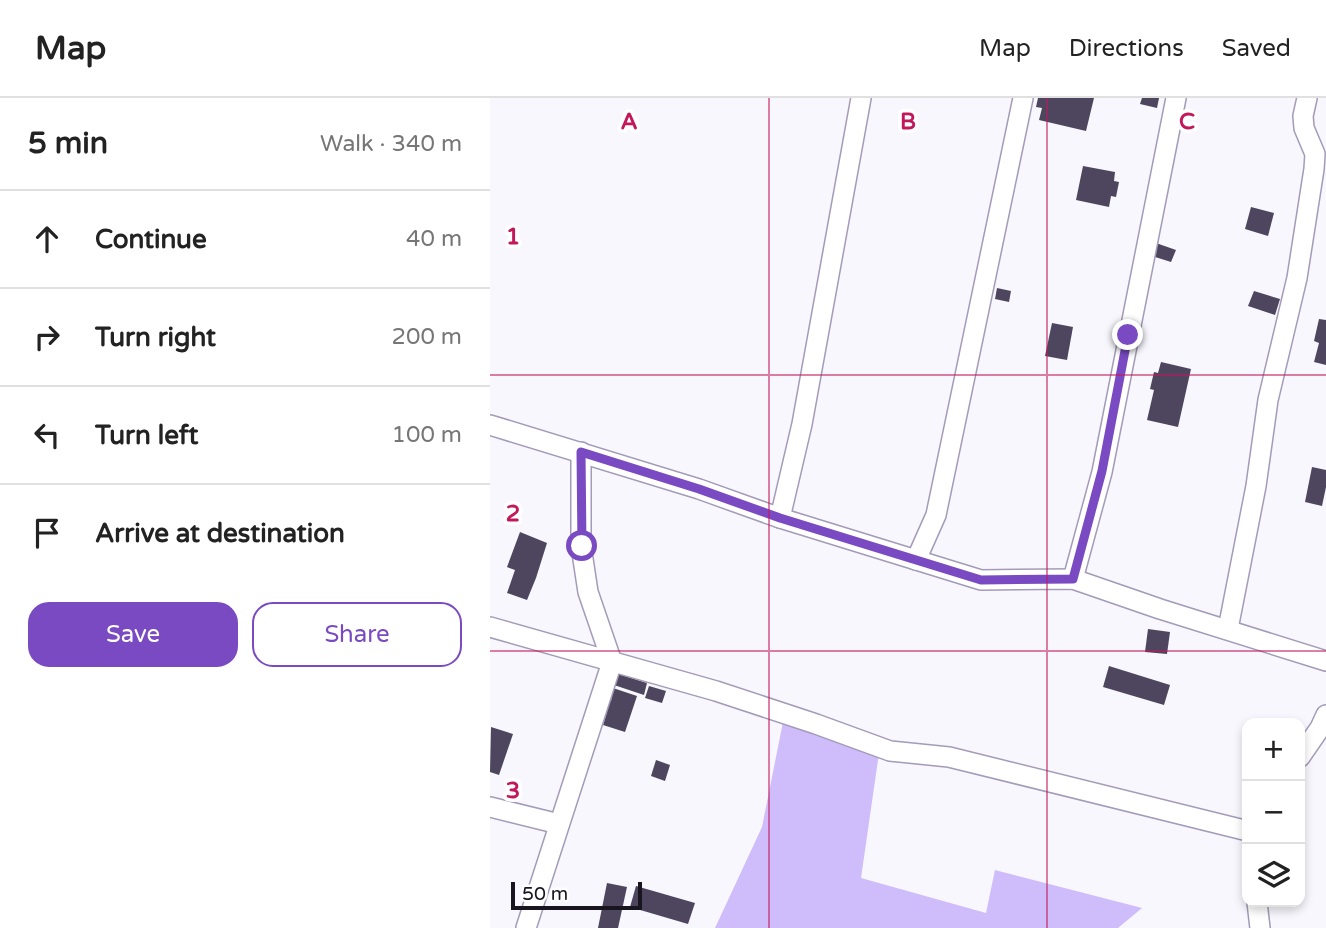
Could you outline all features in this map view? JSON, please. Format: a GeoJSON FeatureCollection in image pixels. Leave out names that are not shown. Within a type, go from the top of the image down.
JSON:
{"type":"FeatureCollection","features":[{"type":"Feature","properties":{"kind":"street"},"geometry":{"type":"LineString","coordinates":[[780,518],[802,424],[861,98]]}},
{"type":"Feature","properties":{"kind":"street"},"geometry":{"type":"LineString","coordinates":[[916,560],[936,515],[1023,98]]}},
{"type":"Feature","properties":{"kind":"street"},"geometry":{"type":"LineString","coordinates":[[1073,579],[1102,471],[1176,98]]}},
{"type":"Feature","properties":{"kind":"street"},"geometry":{"type":"LineString","coordinates":[[1228,629],[1256,486],[1269,400],[1297,278],[1314,169],[1315,153],[1304,128],[1303,116],[1307,98]]}},
{"type":"Feature","properties":{"kind":"street"},"geometry":{"type":"LineString","coordinates":[[490,425],[981,580],[1073,579],[1326,661]]}},
{"type":"Feature","properties":{"kind":"street"},"geometry":{"type":"LineString","coordinates":[[526,928],[612,662],[588,592],[582,546],[581,452]]}},
{"type":"Feature","properties":{"kind":"street"},"geometry":{"type":"LineString","coordinates":[[490,626],[716,691],[890,751],[949,757],[1242,833]]}},
{"type":"Feature","properties":{"kind":"street"},"geometry":{"type":"LineString","coordinates":[[1305,750],[1326,715]]}},
{"type":"Feature","properties":{"kind":"street"},"geometry":{"type":"LineString","coordinates":[[490,807],[559,824]]}},
{"type":"Feature","properties":{"kind":"street"},"geometry":{"type":"LineString","coordinates":[[1258,907],[1260,928]]}},
{"type":"Feature","properties":{"kind":"shaded area"},"geometry":{"type":"Polygon","coordinates":[[[783,722],[879,753],[861,878],[986,913],[995,870],[1142,908],[1118,928],[715,928],[762,827],[783,722]]]}},
{"type":"Feature","properties":{"kind":"building"},"geometry":{"type":"Polygon","coordinates":[[[1038,98],[1094,98],[1086,131],[1039,120],[1042,108],[1036,107],[1038,98]]]}},
{"type":"Feature","properties":{"kind":"building"},"geometry":{"type":"Polygon","coordinates":[[[1142,98],[1159,98],[1157,108],[1140,104],[1142,98]]]}},
{"type":"Feature","properties":{"kind":"building"},"geometry":{"type":"Polygon","coordinates":[[[1083,166],[1115,172],[1114,181],[1119,182],[1116,197],[1111,196],[1109,207],[1076,200],[1083,166]]]}},
{"type":"Feature","properties":{"kind":"building"},"geometry":{"type":"Polygon","coordinates":[[[1251,207],[1274,213],[1268,236],[1245,229],[1251,207]]]}},
{"type":"Feature","properties":{"kind":"building"},"geometry":{"type":"Polygon","coordinates":[[[1156,243],[1176,250],[1171,262],[1152,256],[1156,243]]]}},
{"type":"Feature","properties":{"kind":"building"},"geometry":{"type":"Polygon","coordinates":[[[997,288],[1011,291],[1009,302],[995,299],[997,288]]]}},
{"type":"Feature","properties":{"kind":"building"},"geometry":{"type":"Polygon","coordinates":[[[1254,291],[1280,299],[1275,315],[1248,306],[1254,291]]]}},
{"type":"Feature","properties":{"kind":"building"},"geometry":{"type":"Polygon","coordinates":[[[1319,319],[1326,320],[1326,365],[1314,362],[1319,343],[1314,341],[1319,319]]]}},
{"type":"Feature","properties":{"kind":"building"},"geometry":{"type":"Polygon","coordinates":[[[1052,323],[1073,327],[1067,360],[1045,356],[1052,323]]]}},
{"type":"Feature","properties":{"kind":"building"},"geometry":{"type":"Polygon","coordinates":[[[1161,362],[1191,369],[1178,427],[1147,420],[1154,390],[1150,389],[1154,372],[1158,373],[1161,362]]]}},
{"type":"Feature","properties":{"kind":"building"},"geometry":{"type":"Polygon","coordinates":[[[1312,467],[1326,470],[1322,506],[1305,502],[1312,467]]]}},
{"type":"Feature","properties":{"kind":"building"},"geometry":{"type":"Polygon","coordinates":[[[520,532],[547,543],[527,600],[507,593],[515,570],[507,567],[520,532]]]}},
{"type":"Feature","properties":{"kind":"building"},"geometry":{"type":"Polygon","coordinates":[[[1148,629],[1170,632],[1167,654],[1145,652],[1148,629]]]}},
{"type":"Feature","properties":{"kind":"building"},"geometry":{"type":"Polygon","coordinates":[[[1109,666],[1170,685],[1164,705],[1103,687],[1109,666]]]}},
{"type":"Feature","properties":{"kind":"building"},"geometry":{"type":"Polygon","coordinates":[[[618,674],[647,683],[644,695],[614,685],[618,674]]]}},
{"type":"Feature","properties":{"kind":"building"},"geometry":{"type":"Polygon","coordinates":[[[649,686],[666,691],[662,703],[645,698],[649,686]]]}},
{"type":"Feature","properties":{"kind":"building"},"geometry":{"type":"Polygon","coordinates":[[[613,688],[637,696],[625,732],[603,725],[613,688]]]}},
{"type":"Feature","properties":{"kind":"building"},"geometry":{"type":"Polygon","coordinates":[[[491,727],[513,734],[499,775],[490,772],[491,727]]]}},
{"type":"Feature","properties":{"kind":"building"},"geometry":{"type":"Polygon","coordinates":[[[656,760],[670,765],[665,781],[651,776],[656,760]]]}},
{"type":"Feature","properties":{"kind":"building"},"geometry":{"type":"Polygon","coordinates":[[[607,883],[627,887],[618,928],[598,928],[607,883]]]}},
{"type":"Feature","properties":{"kind":"building"},"geometry":{"type":"Polygon","coordinates":[[[636,886],[695,903],[688,924],[630,907],[636,886]]]}},
{"type":"Feature","properties":{"kind":"route"},"geometry":{"type":"LineString","coordinates":[[582,546],[581,452],[780,518],[981,580],[1073,579],[1102,471],[1128,335]]}}]}
